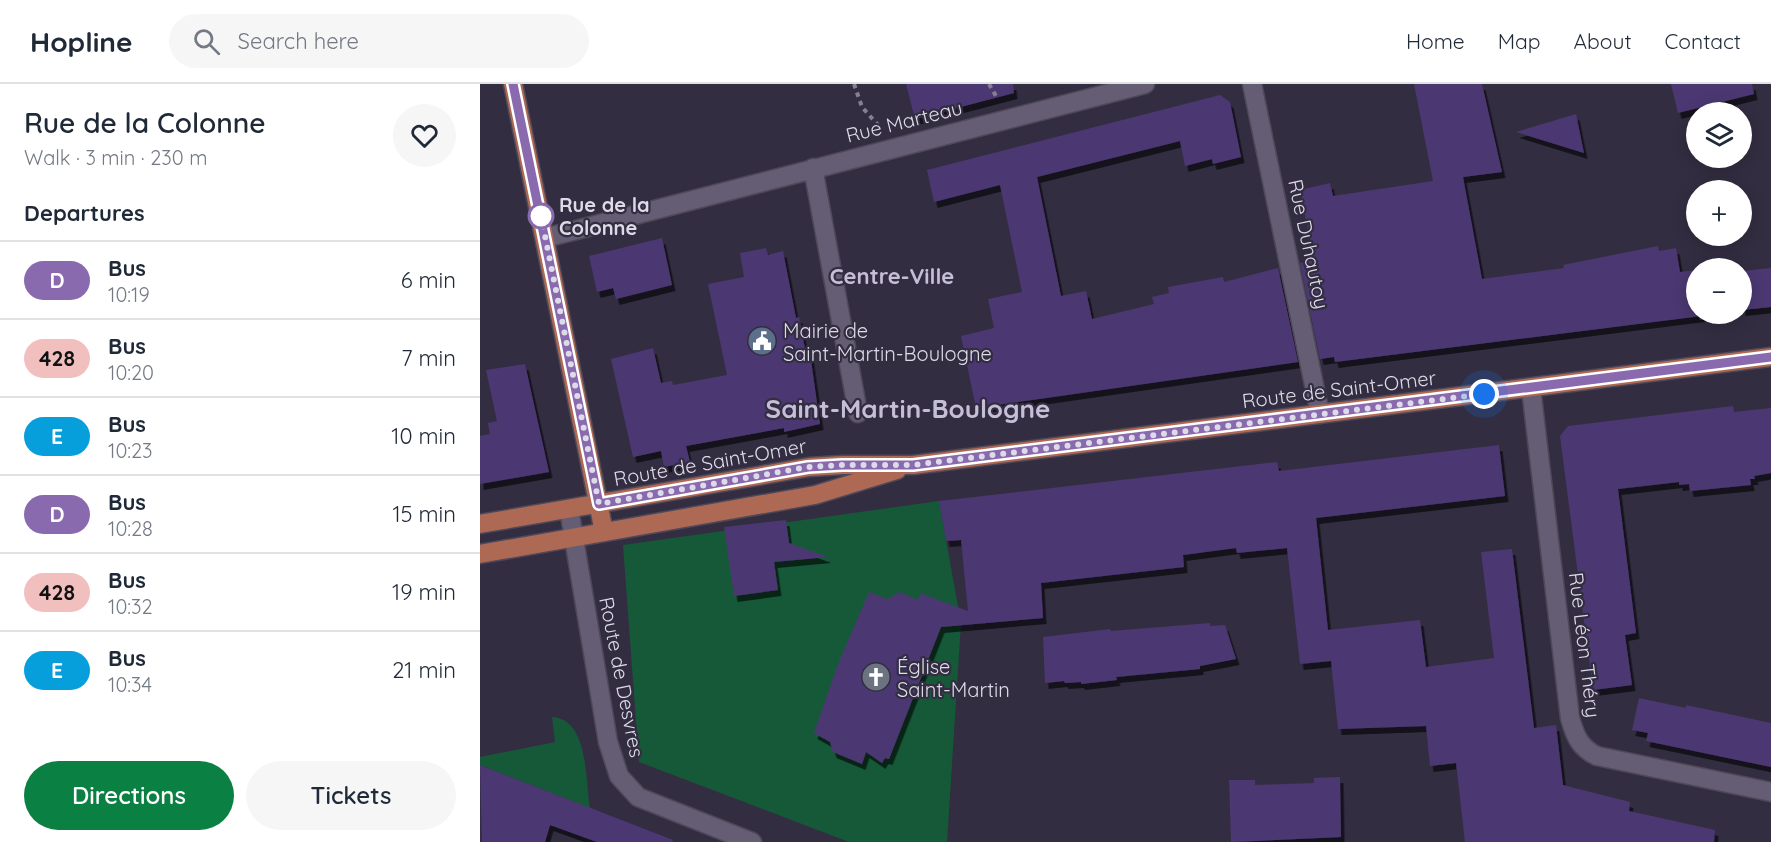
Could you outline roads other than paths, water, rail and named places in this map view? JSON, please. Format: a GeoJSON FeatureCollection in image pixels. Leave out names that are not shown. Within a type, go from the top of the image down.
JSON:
{"type":"FeatureCollection","features":[{"type":"Feature","properties":{"kind":"main road"},"geometry":{"type":"LineString","coordinates":[[513,84],[604,532]]}},
{"type":"Feature","properties":{"kind":"main road","name":"Route de Saint-Omer"},"geometry":{"type":"LineString","coordinates":[[480,524],[808,467],[913,465],[1771,357]]}},
{"type":"Feature","properties":{"kind":"main road","name":"Route de Saint-Omer"},"geometry":{"type":"LineString","coordinates":[[480,554],[815,495],[913,465]]}},
{"type":"Feature","properties":{"kind":"street","name":"Rue Marteau"},"geometry":{"type":"LineString","coordinates":[[545,238],[896,146],[1145,84]]}},
{"type":"Feature","properties":{"kind":"street","name":"Rue Duhautoy"},"geometry":{"type":"LineString","coordinates":[[1252,84],[1320,414]]}},
{"type":"Feature","properties":{"kind":"street"},"geometry":{"type":"LineString","coordinates":[[813,168],[858,412]]}},
{"type":"Feature","properties":{"kind":"street","name":"Rue Léon Théry"},"geometry":{"type":"LineString","coordinates":[[1531,388],[1570,718],[1579,742],[1586,751],[1597,756],[1771,792]]}},
{"type":"Feature","properties":{"kind":"street","name":"Route de Desvres"},"geometry":{"type":"LineString","coordinates":[[569,509],[608,742],[619,776],[638,797],[752,842]]}},
{"type":"Feature","properties":{"kind":"place","name":"Rue de la Colonne"},"geometry":{"type":"Point","coordinates":[541,216]}},
{"type":"Feature","properties":{"kind":"place","name":"Mairie de Saint-Martin-Boulogne"},"geometry":{"type":"Point","coordinates":[762,341]}},
{"type":"Feature","properties":{"kind":"place","name":"Église Saint-Martin"},"geometry":{"type":"Point","coordinates":[876,677]}},
{"type":"Feature","properties":{"kind":"district","name":"Centre-Ville"},"geometry":{"type":"Point","coordinates":[892,276]}},
{"type":"Feature","properties":{"kind":"district","name":"Saint-Martin-Boulogne"},"geometry":{"type":"Point","coordinates":[908,408]}}]}
